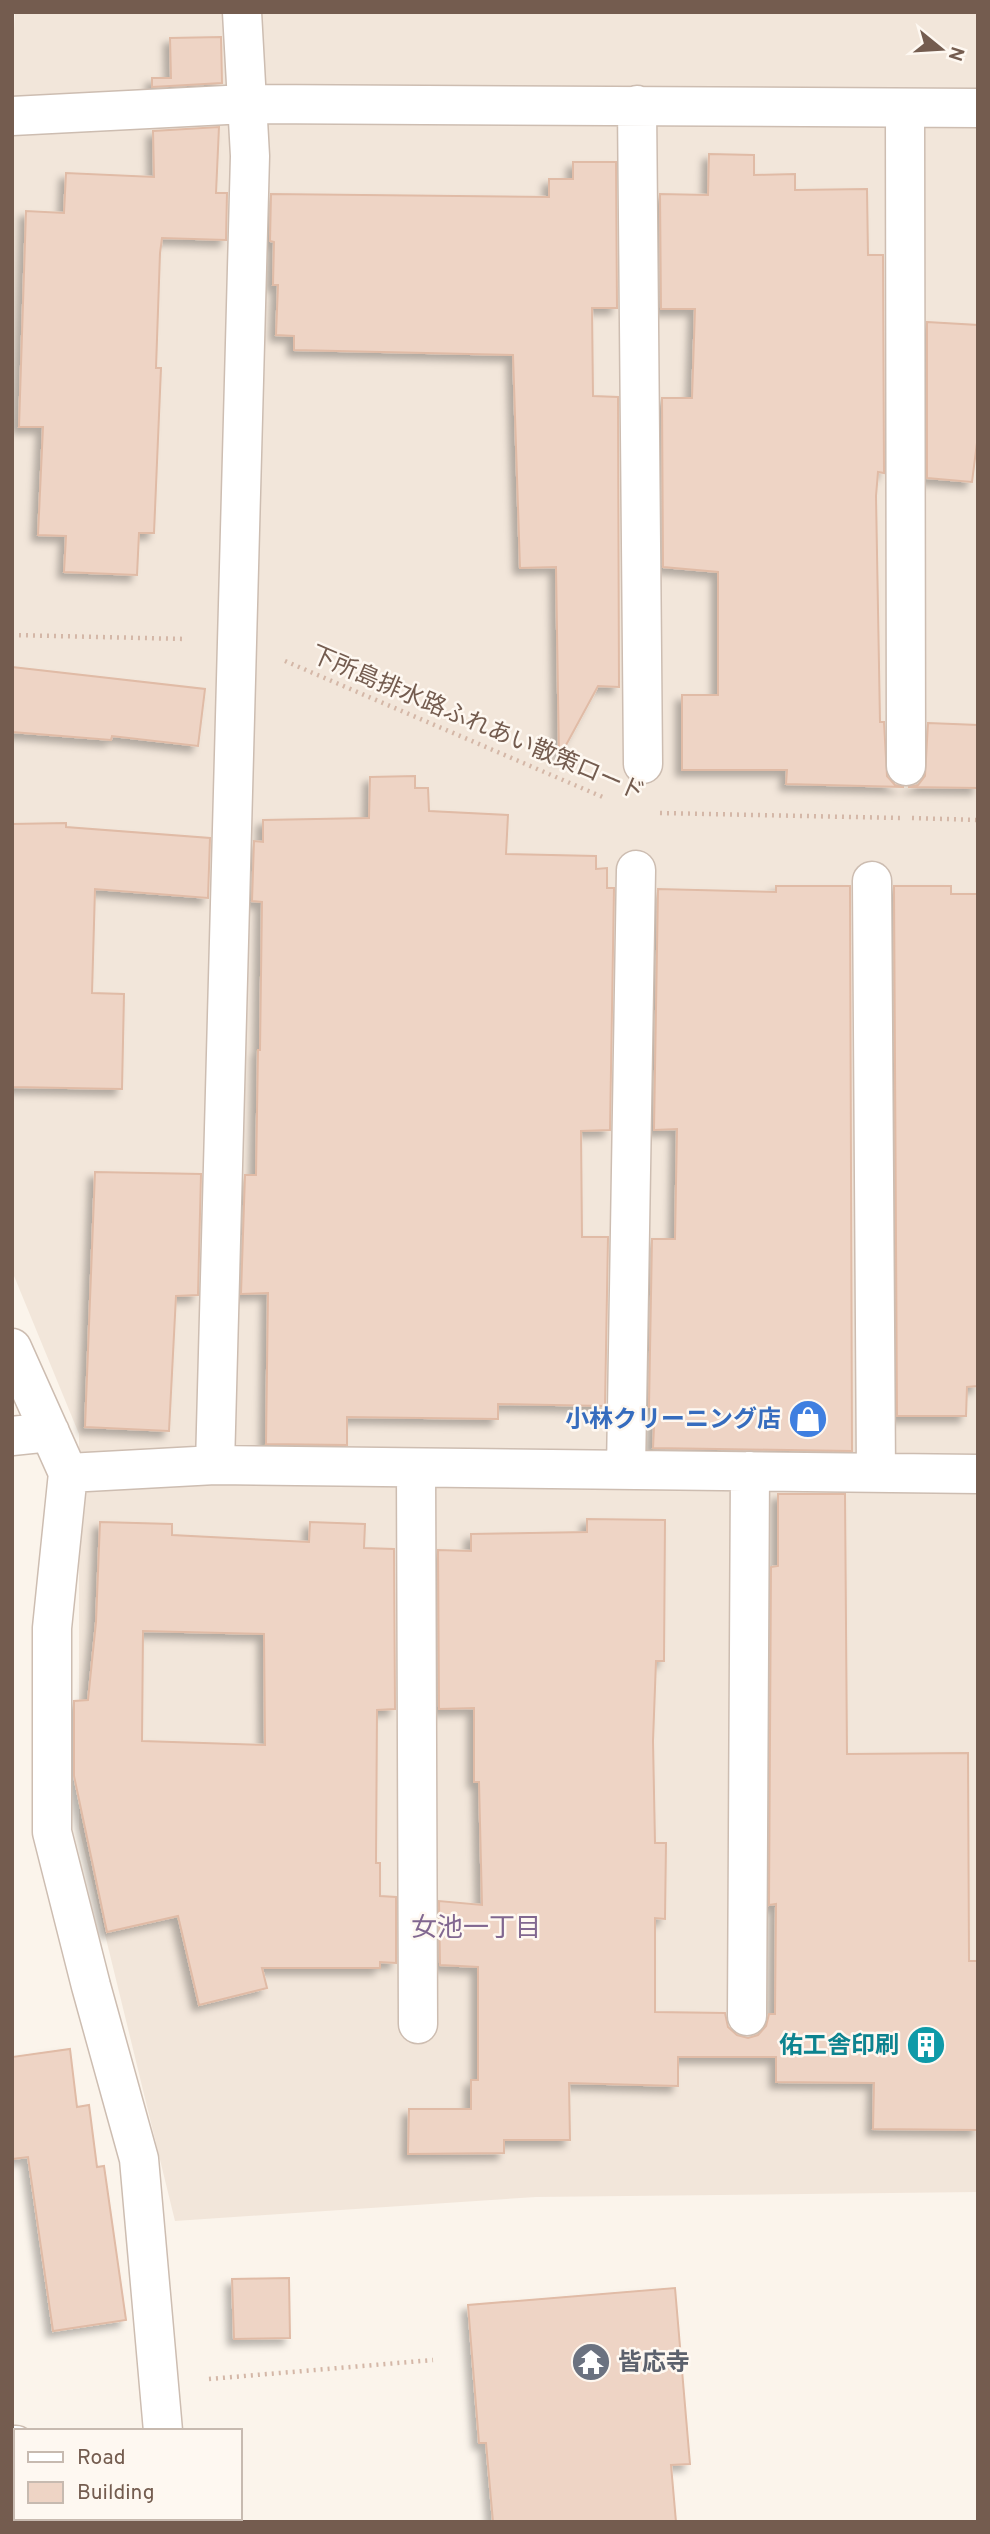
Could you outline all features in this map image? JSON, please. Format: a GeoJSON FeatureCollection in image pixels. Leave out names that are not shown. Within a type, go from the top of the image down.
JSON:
{"type":"FeatureCollection","features":[{"type":"Feature","properties":{"kind":"street"},"geometry":{"type":"LineString","coordinates":[[215,1465],[250,156],[242,12]]}},
{"type":"Feature","properties":{"kind":"street"},"geometry":{"type":"LineString","coordinates":[[12,116],[246,104],[978,108]]}},
{"type":"Feature","properties":{"kind":"street"},"geometry":{"type":"LineString","coordinates":[[637,105],[643,764]]}},
{"type":"Feature","properties":{"kind":"street"},"geometry":{"type":"LineString","coordinates":[[905,108],[906,766]]}},
{"type":"Feature","properties":{"kind":"street"},"geometry":{"type":"LineString","coordinates":[[626,1470],[636,870]]}},
{"type":"Feature","properties":{"kind":"street"},"geometry":{"type":"LineString","coordinates":[[872,881],[876,1473]]}},
{"type":"Feature","properties":{"kind":"street"},"geometry":{"type":"LineString","coordinates":[[12,1348],[68,1473],[52,1629],[52,1832],[139,2159],[163,2429]]}},
{"type":"Feature","properties":{"kind":"street"},"geometry":{"type":"LineString","coordinates":[[12,1436],[50,1432]]}},
{"type":"Feature","properties":{"kind":"street"},"geometry":{"type":"LineString","coordinates":[[68,1473],[215,1465],[978,1474]]}},
{"type":"Feature","properties":{"kind":"street"},"geometry":{"type":"LineString","coordinates":[[416,1468],[418,2024]]}},
{"type":"Feature","properties":{"kind":"street"},"geometry":{"type":"LineString","coordinates":[[747,2016],[750,1471]]}},
{"type":"Feature","properties":{"kind":"path","name":"下所島排水路ふれあい散策ロード"},"geometry":{"type":"LineString","coordinates":[[12,635],[237,640],[613,802]]}},
{"type":"Feature","properties":{"kind":"path","name":"下所島排水路ふれあい散策ロード"},"geometry":{"type":"LineString","coordinates":[[652,813],[978,820]]}},
{"type":"Feature","properties":{"kind":"path"},"geometry":{"type":"LineString","coordinates":[[159,2383],[433,2360]]}},
{"type":"Feature","properties":{"kind":"shaded area"},"geometry":{"type":"Polygon","coordinates":[[[15,12],[978,12],[978,2192],[536,2197],[175,2221],[79,1828],[79,1434],[12,1271],[12,64],[15,12]]]}},
{"type":"Feature","properties":{"kind":"building"},"geometry":{"type":"Polygon","coordinates":[[[221,37],[222,83],[152,87],[152,78],[171,78],[170,38],[221,37]]]}},
{"type":"Feature","properties":{"kind":"building"},"geometry":{"type":"Polygon","coordinates":[[[219,127],[216,193],[227,193],[226,240],[162,238],[156,368],[161,368],[154,533],[139,533],[137,575],[64,572],[66,536],[38,535],[43,427],[19,427],[26,211],[64,213],[66,173],[154,177],[153,131],[219,127]]]}},
{"type":"Feature","properties":{"kind":"building"},"geometry":{"type":"Polygon","coordinates":[[[709,154],[754,155],[754,175],[795,174],[795,190],[867,189],[868,255],[883,255],[884,473],[878,472],[876,496],[880,722],[884,722],[887,776],[895,785],[904,787],[786,784],[787,770],[682,770],[682,695],[718,695],[718,572],[663,567],[662,398],[692,398],[695,309],[661,309],[660,194],[708,195],[709,154]]]}},
{"type":"Feature","properties":{"kind":"building"},"geometry":{"type":"Polygon","coordinates":[[[573,162],[616,162],[617,308],[592,308],[593,396],[618,397],[619,687],[598,686],[559,758],[556,567],[520,568],[513,355],[294,350],[294,336],[276,335],[278,285],[273,285],[271,194],[549,197],[549,179],[573,179],[573,162]]]}},
{"type":"Feature","properties":{"kind":"building"},"geometry":{"type":"Polygon","coordinates":[[[927,322],[978,325],[978,435],[972,482],[927,478],[927,322]]]}},
{"type":"Feature","properties":{"kind":"building"},"geometry":{"type":"Polygon","coordinates":[[[12,667],[205,689],[198,746],[112,736],[111,740],[12,732],[12,667]]]}},
{"type":"Feature","properties":{"kind":"building"},"geometry":{"type":"Polygon","coordinates":[[[928,723],[978,725],[978,788],[908,787],[918,785],[925,776],[928,723]]]}},
{"type":"Feature","properties":{"kind":"building"},"geometry":{"type":"Polygon","coordinates":[[[415,776],[415,788],[428,788],[429,811],[508,815],[506,854],[596,856],[596,869],[607,868],[607,888],[614,888],[610,1130],[581,1131],[582,1237],[608,1237],[605,1406],[498,1404],[498,1419],[347,1417],[347,1445],[266,1444],[268,1293],[241,1294],[245,1175],[256,1175],[260,1050],[262,902],[252,901],[254,841],[263,842],[263,820],[369,818],[370,777],[415,776]]]}},
{"type":"Feature","properties":{"kind":"building"},"geometry":{"type":"Polygon","coordinates":[[[66,823],[66,827],[210,838],[208,898],[95,889],[92,993],[124,994],[122,1089],[12,1087],[12,824],[66,823]]]}},
{"type":"Feature","properties":{"kind":"building"},"geometry":{"type":"Polygon","coordinates":[[[776,886],[850,886],[852,1451],[653,1448],[655,1407],[649,1407],[652,1239],[675,1239],[677,1129],[654,1130],[658,889],[776,892],[776,886]]]}},
{"type":"Feature","properties":{"kind":"building"},"geometry":{"type":"Polygon","coordinates":[[[894,886],[951,886],[951,894],[978,894],[978,1386],[967,1387],[966,1416],[897,1416],[894,886]]]}},
{"type":"Feature","properties":{"kind":"building"},"geometry":{"type":"Polygon","coordinates":[[[95,1172],[201,1174],[198,1295],[176,1296],[169,1431],[85,1427],[95,1172]]]}},
{"type":"Feature","properties":{"kind":"building"},"geometry":{"type":"Polygon","coordinates":[[[778,1494],[845,1494],[847,1754],[968,1753],[969,1961],[978,1961],[978,2130],[873,2129],[874,2083],[776,2082],[776,2057],[678,2057],[678,2086],[569,2083],[570,2140],[504,2140],[504,2153],[408,2154],[409,2109],[471,2109],[471,2080],[478,2080],[478,1967],[440,1965],[439,1901],[482,1905],[479,1782],[474,1782],[474,1708],[439,1709],[438,1550],[471,1551],[471,1534],[587,1532],[587,1519],[665,1520],[664,1661],[656,1661],[653,1741],[655,1843],[666,1843],[665,1919],[655,1918],[655,2012],[725,2013],[728,2027],[737,2035],[748,2038],[758,2035],[766,2026],[769,2014],[775,2014],[776,1904],[769,1905],[771,1567],[778,1566],[778,1494]]]}},
{"type":"Feature","properties":{"kind":"building"},"geometry":{"type":"Polygon","coordinates":[[[100,1522],[172,1524],[172,1535],[309,1542],[310,1522],[365,1524],[364,1548],[394,1549],[395,1709],[377,1710],[376,1863],[380,1863],[380,1896],[396,1897],[396,1963],[380,1962],[380,1968],[262,1968],[267,1988],[199,2005],[178,1916],[107,1932],[74,1776],[74,1701],[88,1700],[96,1622],[100,1522]],[[143,1631],[142,1741],[265,1745],[264,1634],[143,1631]]]}},
{"type":"Feature","properties":{"kind":"building"},"geometry":{"type":"Polygon","coordinates":[[[70,2049],[77,2107],[89,2105],[97,2167],[104,2166],[126,2320],[53,2331],[28,2157],[12,2159],[12,2057],[70,2049]]]}},
{"type":"Feature","properties":{"kind":"building"},"geometry":{"type":"Polygon","coordinates":[[[289,2278],[290,2338],[234,2339],[232,2279],[289,2278]]]}},
{"type":"Feature","properties":{"kind":"building"},"geometry":{"type":"Polygon","coordinates":[[[675,2288],[690,2464],[671,2465],[676,2522],[493,2522],[486,2443],[479,2443],[468,2305],[675,2288]]]}},
{"type":"Feature","properties":{"kind":"place","name":"小林クリーニング店"},"geometry":{"type":"Point","coordinates":[808,1419]}},
{"type":"Feature","properties":{"kind":"place","name":"佑工舎印刷"},"geometry":{"type":"Point","coordinates":[926,2045]}},
{"type":"Feature","properties":{"kind":"place","name":"皆応寺"},"geometry":{"type":"Point","coordinates":[591,2362]}},
{"type":"Feature","properties":{"kind":"district","name":"女池一丁目"},"geometry":{"type":"Point","coordinates":[476,1927]}}]}
